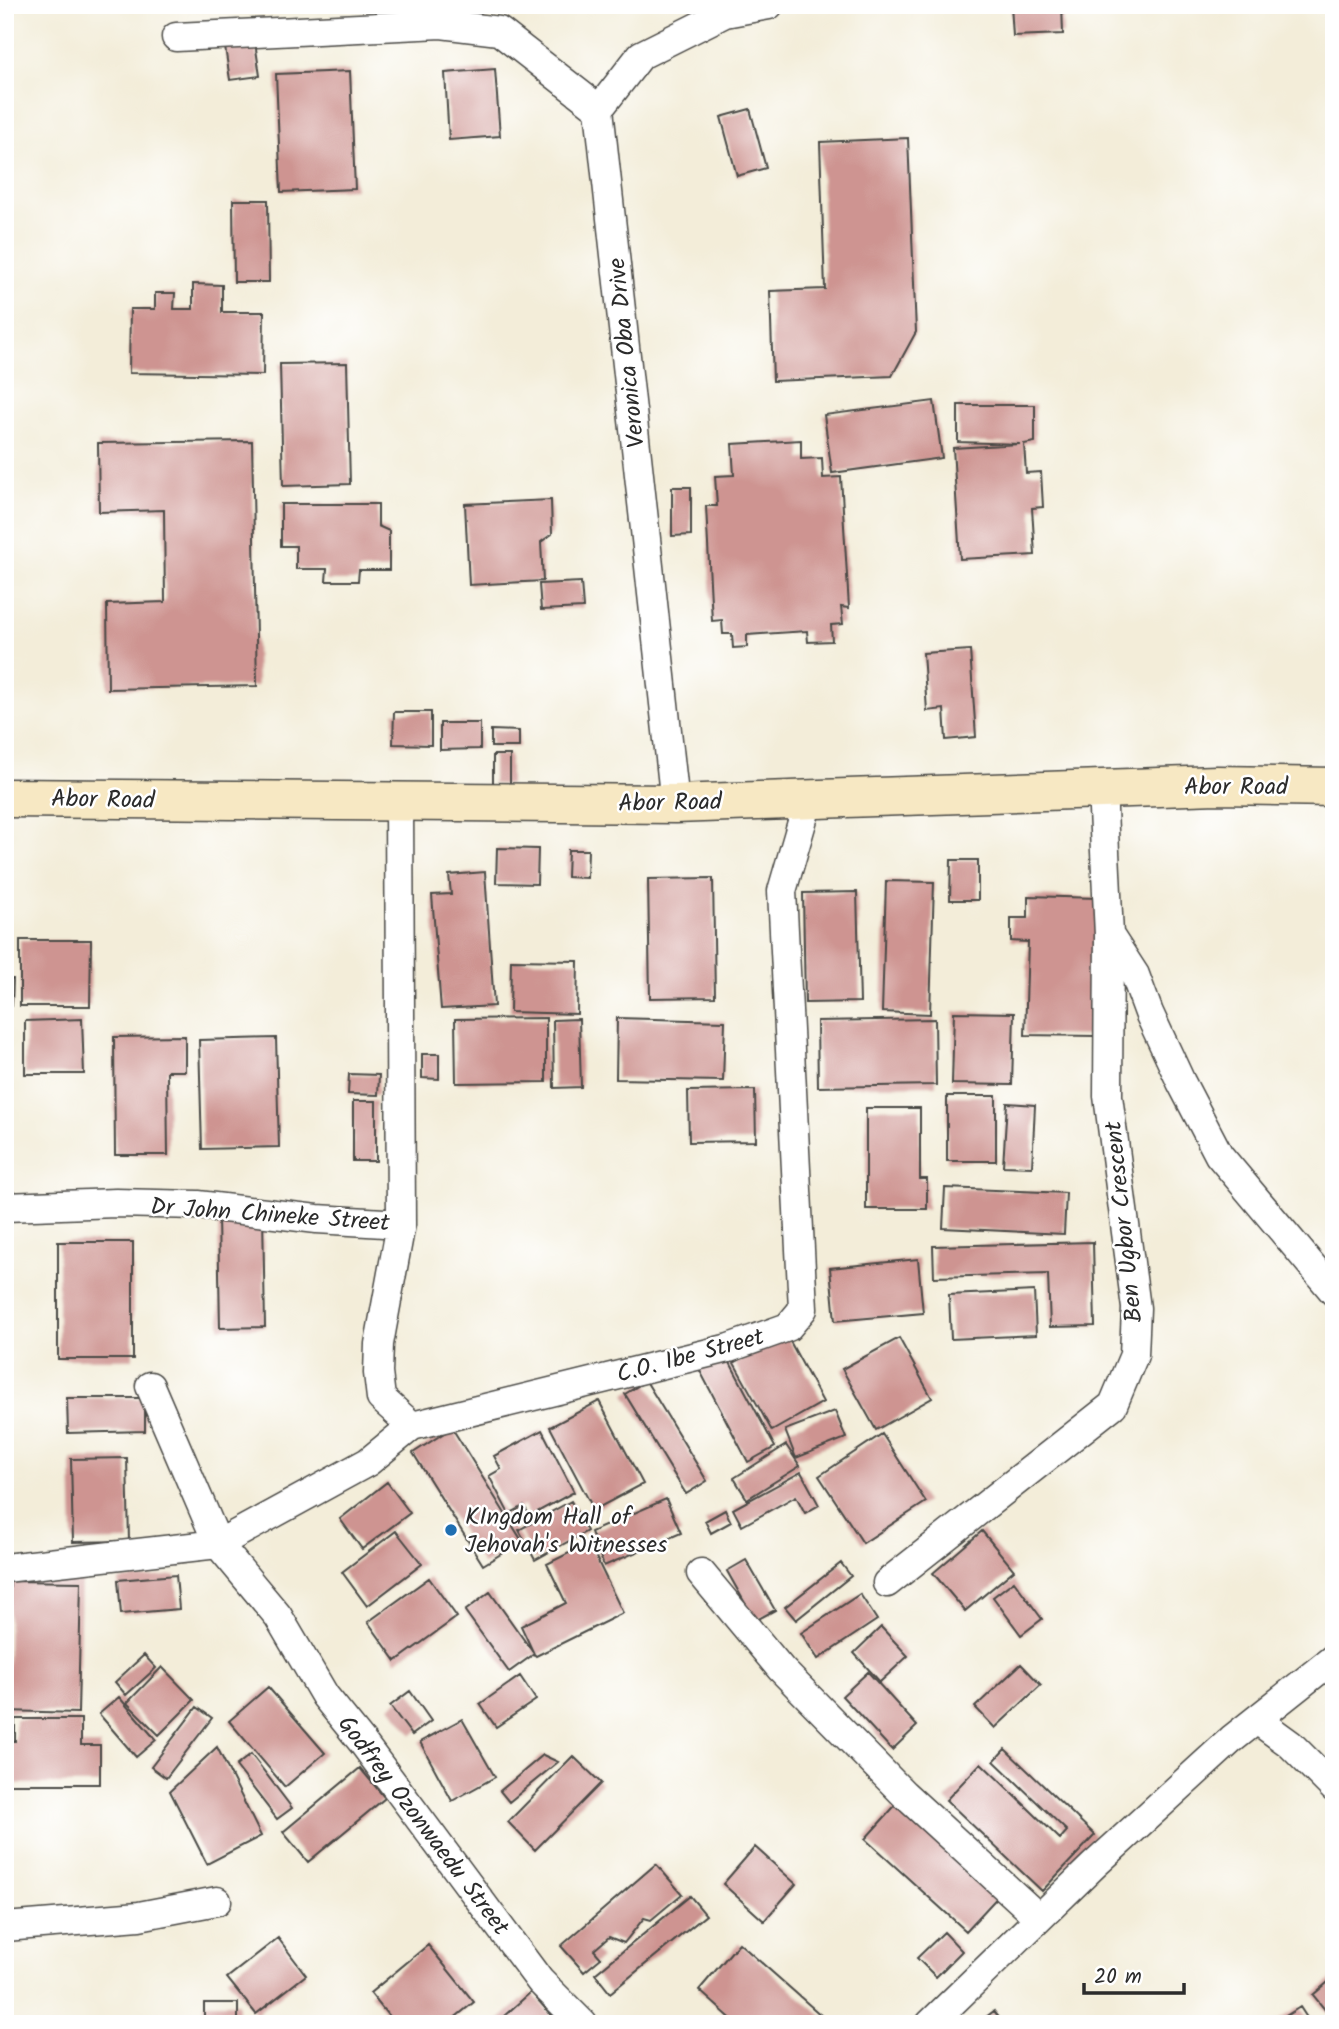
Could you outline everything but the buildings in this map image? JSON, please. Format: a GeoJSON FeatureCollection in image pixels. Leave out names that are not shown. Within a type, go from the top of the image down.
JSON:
{"type":"FeatureCollection","features":[{"type":"Feature","properties":{"kind":"street"},"geometry":{"type":"LineString","coordinates":[[176,37],[441,24],[499,31],[599,109],[641,55],[725,13],[769,5]]}},
{"type":"Feature","properties":{"kind":"street","name":"Veronica Oba Drive"},"geometry":{"type":"LineString","coordinates":[[599,109],[675,804]]}},
{"type":"Feature","properties":{"kind":"street","name":"Abor Road"},"geometry":{"type":"LineString","coordinates":[[5,798],[675,804],[1217,785],[1334,787]]}},
{"type":"Feature","properties":{"kind":"street","name":"Ben Ugbor Crescent"},"geometry":{"type":"LineString","coordinates":[[887,1583],[1113,1405],[1134,1355],[1136,1308],[1108,1096],[1109,935],[1102,789]]}},
{"type":"Feature","properties":{"kind":"street","name":"C.O. Ibe Street"},"geometry":{"type":"LineString","coordinates":[[219,1544],[368,1462],[412,1426],[729,1348],[788,1326],[803,1309],[782,891],[809,798]]}},
{"type":"Feature","properties":{"kind":"street"},"geometry":{"type":"LineString","coordinates":[[399,802],[401,1224]]}},
{"type":"Feature","properties":{"kind":"street"},"geometry":{"type":"LineString","coordinates":[[1109,935],[1135,975],[1149,1013],[1181,1082],[1219,1155],[1334,1292]]}},
{"type":"Feature","properties":{"kind":"street","name":"Dr John Chineke Street"},"geometry":{"type":"LineString","coordinates":[[5,1207],[116,1203],[198,1205],[317,1219],[401,1224],[379,1344],[378,1373],[381,1398],[412,1426]]}},
{"type":"Feature","properties":{"kind":"street","name":"Godfrey Ozonwaedu Street"},"geometry":{"type":"LineString","coordinates":[[150,1386],[219,1544],[278,1616],[325,1696],[363,1742],[540,1981],[583,2024]]}},
{"type":"Feature","properties":{"kind":"street"},"geometry":{"type":"LineString","coordinates":[[5,1568],[219,1544]]}},
{"type":"Feature","properties":{"kind":"street"},"geometry":{"type":"LineString","coordinates":[[701,1573],[781,1669],[904,1794],[1039,1918]]}},
{"type":"Feature","properties":{"kind":"street"},"geometry":{"type":"LineString","coordinates":[[930,2024],[1093,1866],[1232,1740],[1334,1658]]}},
{"type":"Feature","properties":{"kind":"street"},"geometry":{"type":"LineString","coordinates":[[1257,1720],[1290,1744],[1334,1788]]}},
{"type":"Feature","properties":{"kind":"street"},"geometry":{"type":"LineString","coordinates":[[5,1927],[139,1916],[217,1901]]}},
{"type":"Feature","properties":{"kind":"place","name":"KIngdom Hall of Jehovah's Witnesses"},"geometry":{"type":"Point","coordinates":[451,1530]}}]}
